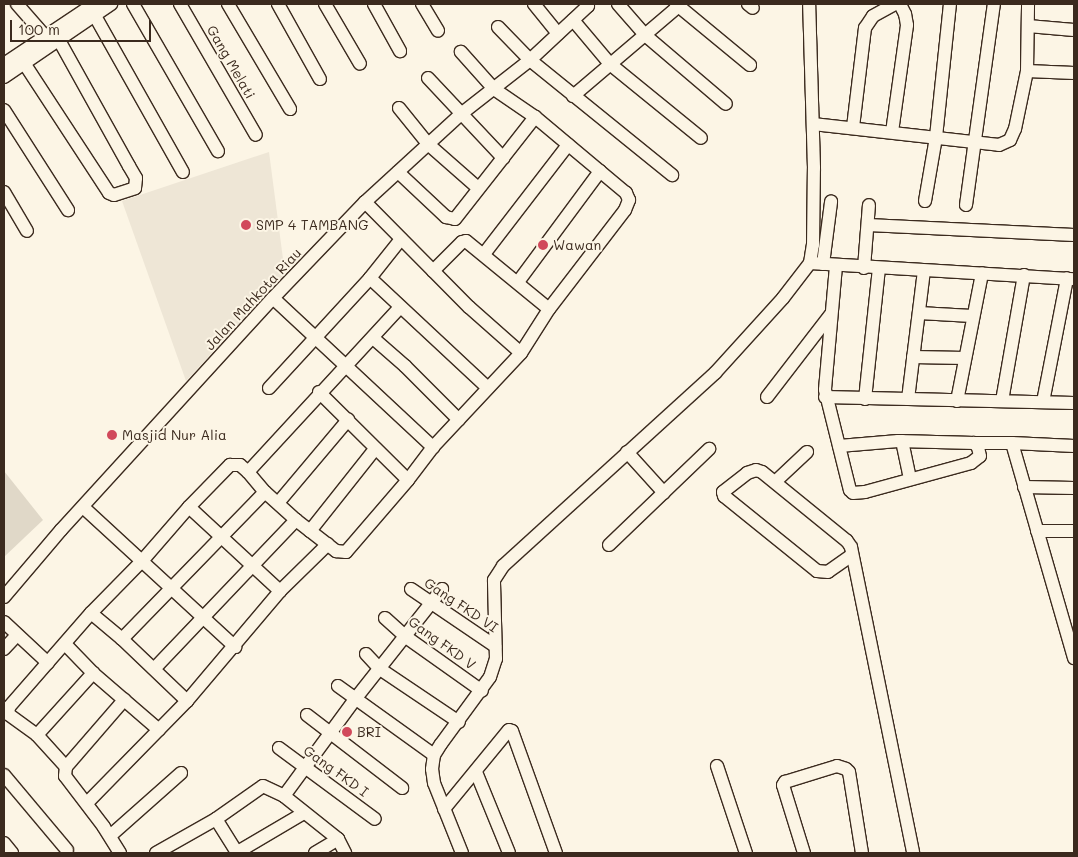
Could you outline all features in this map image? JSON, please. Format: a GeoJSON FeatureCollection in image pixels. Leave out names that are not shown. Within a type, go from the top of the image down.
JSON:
{"type":"FeatureCollection","features":[{"type":"Feature","properties":{"kind":"street"},"geometry":{"type":"LineString","coordinates":[[17,4],[45,36]]}},
{"type":"Feature","properties":{"kind":"street"},"geometry":{"type":"LineString","coordinates":[[12,61],[59,40],[94,10],[111,4]]}},
{"type":"Feature","properties":{"kind":"street"},"geometry":{"type":"LineString","coordinates":[[133,4],[218,151]]}},
{"type":"Feature","properties":{"kind":"street","name":"Gang Melati"},"geometry":{"type":"LineString","coordinates":[[180,4],[256,135]]}},
{"type":"Feature","properties":{"kind":"street"},"geometry":{"type":"LineString","coordinates":[[228,4],[290,109]]}},
{"type":"Feature","properties":{"kind":"street"},"geometry":{"type":"LineString","coordinates":[[278,4],[320,79]]}},
{"type":"Feature","properties":{"kind":"street"},"geometry":{"type":"LineString","coordinates":[[325,4],[360,64]]}},
{"type":"Feature","properties":{"kind":"street"},"geometry":{"type":"LineString","coordinates":[[374,4],[400,51]]}},
{"type":"Feature","properties":{"kind":"street"},"geometry":{"type":"LineString","coordinates":[[422,4],[438,31]]}},
{"type":"Feature","properties":{"kind":"street"},"geometry":{"type":"LineString","coordinates":[[534,4],[558,34]]}},
{"type":"Feature","properties":{"kind":"street","name":"Jalan Mahkota Riau"},"geometry":{"type":"LineString","coordinates":[[4,597],[60,530],[273,298],[365,202],[461,114],[530,60],[588,4]]}},
{"type":"Feature","properties":{"kind":"street"},"geometry":{"type":"LineString","coordinates":[[618,4],[645,35],[726,104]]}},
{"type":"Feature","properties":{"kind":"street"},"geometry":{"type":"LineString","coordinates":[[809,4],[813,124],[813,245],[816,264]]}},
{"type":"Feature","properties":{"kind":"street"},"geometry":{"type":"LineString","coordinates":[[853,127],[865,28],[873,16],[895,4]]}},
{"type":"Feature","properties":{"kind":"street"},"geometry":{"type":"LineString","coordinates":[[892,132],[907,25],[905,14],[900,4]]}},
{"type":"Feature","properties":{"kind":"street"},"geometry":{"type":"LineString","coordinates":[[925,201],[936,137],[950,4]]}},
{"type":"Feature","properties":{"kind":"street"},"geometry":{"type":"LineString","coordinates":[[966,205],[973,143],[994,4]]}},
{"type":"Feature","properties":{"kind":"street"},"geometry":{"type":"LineString","coordinates":[[813,124],[853,127],[973,143],[999,145],[1010,140],[1015,129],[1028,71],[1028,4]]}},
{"type":"Feature","properties":{"kind":"street"},"geometry":{"type":"LineString","coordinates":[[573,96],[678,5],[750,65]]}},
{"type":"Feature","properties":{"kind":"street"},"geometry":{"type":"LineString","coordinates":[[4,77],[12,61],[78,8],[94,10]]}},
{"type":"Feature","properties":{"kind":"street"},"geometry":{"type":"LineString","coordinates":[[94,10],[183,172]]}},
{"type":"Feature","properties":{"kind":"street"},"geometry":{"type":"LineString","coordinates":[[572,20],[610,64],[701,138]]}},
{"type":"Feature","properties":{"kind":"street"},"geometry":{"type":"LineString","coordinates":[[1028,26],[1074,30]]}},
{"type":"Feature","properties":{"kind":"street"},"geometry":{"type":"LineString","coordinates":[[498,27],[530,60],[672,175]]}},
{"type":"Feature","properties":{"kind":"street"},"geometry":{"type":"LineString","coordinates":[[12,61],[108,193],[114,195],[135,188],[136,178],[59,40]]}},
{"type":"Feature","properties":{"kind":"street"},"geometry":{"type":"LineString","coordinates":[[66,767],[37,735],[8,714],[8,710],[91,614],[142,562],[189,507],[230,465],[240,464],[265,492],[296,520],[336,551],[346,552],[433,448],[520,353],[549,309],[625,210],[630,200],[626,193],[535,117],[494,89],[462,52]]}},
{"type":"Feature","properties":{"kind":"street"},"geometry":{"type":"LineString","coordinates":[[1028,71],[1074,73]]}},
{"type":"Feature","properties":{"kind":"street"},"geometry":{"type":"LineString","coordinates":[[428,78],[503,158]]}},
{"type":"Feature","properties":{"kind":"street"},"geometry":{"type":"LineString","coordinates":[[399,108],[428,144],[478,188]]}},
{"type":"Feature","properties":{"kind":"street"},"geometry":{"type":"LineString","coordinates":[[4,110],[68,210]]}},
{"type":"Feature","properties":{"kind":"street"},"geometry":{"type":"LineString","coordinates":[[398,172],[450,219],[455,219],[535,117]]}},
{"type":"Feature","properties":{"kind":"street"},"geometry":{"type":"LineString","coordinates":[[484,254],[568,145]]}},
{"type":"Feature","properties":{"kind":"street"},"geometry":{"type":"LineString","coordinates":[[518,282],[600,171]]}},
{"type":"Feature","properties":{"kind":"street"},"geometry":{"type":"LineString","coordinates":[[4,192],[27,231]]}},
{"type":"Feature","properties":{"kind":"street"},"geometry":{"type":"LineString","coordinates":[[365,202],[433,271],[520,353]]}},
{"type":"Feature","properties":{"kind":"street"},"geometry":{"type":"LineString","coordinates":[[462,853],[434,783],[432,769],[434,756],[482,691],[493,668],[495,646],[494,580],[503,566],[715,372],[816,264],[831,202]]}},
{"type":"Feature","properties":{"kind":"street"},"geometry":{"type":"LineString","coordinates":[[864,268],[869,206]]}},
{"type":"Feature","properties":{"kind":"street"},"geometry":{"type":"LineString","coordinates":[[868,224],[1074,235]]}},
{"type":"Feature","properties":{"kind":"street"},"geometry":{"type":"LineString","coordinates":[[269,388],[370,278],[401,239]]}},
{"type":"Feature","properties":{"kind":"street"},"geometry":{"type":"LineString","coordinates":[[433,271],[462,242],[466,241],[549,309]]}},
{"type":"Feature","properties":{"kind":"street"},"geometry":{"type":"LineString","coordinates":[[816,264],[879,269],[1070,278],[1043,402]]}},
{"type":"Feature","properties":{"kind":"street"},"geometry":{"type":"LineString","coordinates":[[836,266],[824,382],[825,397],[839,446],[847,486],[853,493],[976,461],[980,456],[978,447],[974,443]]}},
{"type":"Feature","properties":{"kind":"street"},"geometry":{"type":"LineString","coordinates":[[865,399],[879,269]]}},
{"type":"Feature","properties":{"kind":"street"},"geometry":{"type":"LineString","coordinates":[[908,399],[924,271]]}},
{"type":"Feature","properties":{"kind":"street"},"geometry":{"type":"LineString","coordinates":[[957,401],[972,316],[982,273]]}},
{"type":"Feature","properties":{"kind":"street"},"geometry":{"type":"LineString","coordinates":[[1002,401],[1024,275]]}},
{"type":"Feature","properties":{"kind":"street"},"geometry":{"type":"LineString","coordinates":[[370,278],[488,388]]}},
{"type":"Feature","properties":{"kind":"street"},"geometry":{"type":"LineString","coordinates":[[273,298],[433,448]]}},
{"type":"Feature","properties":{"kind":"street"},"geometry":{"type":"LineString","coordinates":[[248,472],[320,392],[346,368],[400,307]]}},
{"type":"Feature","properties":{"kind":"street"},"geometry":{"type":"LineString","coordinates":[[919,313],[972,316]]}},
{"type":"Feature","properties":{"kind":"street"},"geometry":{"type":"LineString","coordinates":[[767,397],[831,314]]}},
{"type":"Feature","properties":{"kind":"street"},"geometry":{"type":"LineString","coordinates":[[372,338],[405,366],[459,420]]}},
{"type":"Feature","properties":{"kind":"street"},"geometry":{"type":"LineString","coordinates":[[913,357],[965,358]]}},
{"type":"Feature","properties":{"kind":"street"},"geometry":{"type":"LineString","coordinates":[[320,392],[408,480]]}},
{"type":"Feature","properties":{"kind":"street"},"geometry":{"type":"LineString","coordinates":[[825,397],[1074,403]]}},
{"type":"Feature","properties":{"kind":"street"},"geometry":{"type":"LineString","coordinates":[[278,502],[348,420]]}},
{"type":"Feature","properties":{"kind":"street"},"geometry":{"type":"LineString","coordinates":[[839,446],[902,441],[1074,446]]}},
{"type":"Feature","properties":{"kind":"street"},"geometry":{"type":"LineString","coordinates":[[902,441],[910,479]]}},
{"type":"Feature","properties":{"kind":"street"},"geometry":{"type":"LineString","coordinates":[[1012,443],[1074,658]]}},
{"type":"Feature","properties":{"kind":"street"},"geometry":{"type":"LineString","coordinates":[[310,531],[375,448]]}},
{"type":"Feature","properties":{"kind":"street"},"geometry":{"type":"LineString","coordinates":[[609,545],[710,449]]}},
{"type":"Feature","properties":{"kind":"street"},"geometry":{"type":"LineString","coordinates":[[627,452],[664,493]]}},
{"type":"Feature","properties":{"kind":"street"},"geometry":{"type":"LineString","coordinates":[[775,482],[807,452]]}},
{"type":"Feature","properties":{"kind":"street"},"geometry":{"type":"LineString","coordinates":[[852,554],[828,572],[817,571],[724,496],[723,492],[732,484],[756,470],[762,472],[847,541],[852,554],[913,853]]}},
{"type":"Feature","properties":{"kind":"street"},"geometry":{"type":"LineString","coordinates":[[1024,487],[1074,488]]}},
{"type":"Feature","properties":{"kind":"street"},"geometry":{"type":"LineString","coordinates":[[122,639],[265,492]]}},
{"type":"Feature","properties":{"kind":"street"},"geometry":{"type":"LineString","coordinates":[[83,507],[235,647]]}},
{"type":"Feature","properties":{"kind":"street"},"geometry":{"type":"LineString","coordinates":[[189,507],[280,591]]}},
{"type":"Feature","properties":{"kind":"street"},"geometry":{"type":"LineString","coordinates":[[154,669],[296,520]]}},
{"type":"Feature","properties":{"kind":"street"},"geometry":{"type":"LineString","coordinates":[[1037,531],[1074,531]]}},
{"type":"Feature","properties":{"kind":"street"},"geometry":{"type":"LineString","coordinates":[[87,803],[187,701],[235,647],[280,591],[328,544]]}},
{"type":"Feature","properties":{"kind":"street","name":"Gang FKD VI"},"geometry":{"type":"LineString","coordinates":[[411,588],[495,646]]}},
{"type":"Feature","properties":{"kind":"street"},"geometry":{"type":"LineString","coordinates":[[284,796],[356,698],[442,590]]}},
{"type":"Feature","properties":{"kind":"street"},"geometry":{"type":"LineString","coordinates":[[91,614],[122,639],[187,701]]}},
{"type":"Feature","properties":{"kind":"street","name":"Gang FKD V"},"geometry":{"type":"LineString","coordinates":[[385,618],[406,637],[482,691]]}},
{"type":"Feature","properties":{"kind":"street"},"geometry":{"type":"LineString","coordinates":[[4,622],[48,663]]}},
{"type":"Feature","properties":{"kind":"street"},"geometry":{"type":"LineString","coordinates":[[4,649],[17,635]]}},
{"type":"Feature","properties":{"kind":"street"},"geometry":{"type":"LineString","coordinates":[[65,644],[94,673],[159,730]]}},
{"type":"Feature","properties":{"kind":"street"},"geometry":{"type":"LineString","coordinates":[[366,654],[380,670],[459,722]]}},
{"type":"Feature","properties":{"kind":"street"},"geometry":{"type":"LineString","coordinates":[[37,735],[94,673]]}},
{"type":"Feature","properties":{"kind":"street"},"geometry":{"type":"LineString","coordinates":[[338,686],[434,756]]}},
{"type":"Feature","properties":{"kind":"street"},"geometry":{"type":"LineString","coordinates":[[120,853],[87,803],[65,776],[66,767],[124,700]]}},
{"type":"Feature","properties":{"kind":"street"},"geometry":{"type":"LineString","coordinates":[[307,715],[402,788]]}},
{"type":"Feature","properties":{"kind":"street"},"geometry":{"type":"LineString","coordinates":[[444,810],[507,731],[512,731],[556,853]]}},
{"type":"Feature","properties":{"kind":"street","name":"Gang FKD I"},"geometry":{"type":"LineString","coordinates":[[278,748],[375,819]]}},
{"type":"Feature","properties":{"kind":"street"},"geometry":{"type":"LineString","coordinates":[[717,766],[746,853]]}},
{"type":"Feature","properties":{"kind":"street"},"geometry":{"type":"LineString","coordinates":[[804,853],[783,785],[785,782],[837,766],[846,768],[849,772],[862,853]]}},
{"type":"Feature","properties":{"kind":"street"},"geometry":{"type":"LineString","coordinates":[[476,772],[509,853]]}},
{"type":"Feature","properties":{"kind":"street"},"geometry":{"type":"LineString","coordinates":[[110,836],[181,773]]}},
{"type":"Feature","properties":{"kind":"street"},"geometry":{"type":"LineString","coordinates":[[4,775],[66,850]]}},
{"type":"Feature","properties":{"kind":"street"},"geometry":{"type":"LineString","coordinates":[[156,853],[216,818],[263,786],[284,796],[338,839],[345,853]]}},
{"type":"Feature","properties":{"kind":"street"},"geometry":{"type":"LineString","coordinates":[[216,818],[236,853],[304,813]]}},
{"type":"Feature","properties":{"kind":"street"},"geometry":{"type":"LineString","coordinates":[[315,853],[338,839]]}},
{"type":"Feature","properties":{"kind":"street"},"geometry":{"type":"LineString","coordinates":[[4,843],[12,853]]}},
{"type":"Feature","properties":{"kind":"shaded area"},"geometry":{"type":"Polygon","coordinates":[[[269,152],[285,274],[186,381],[122,201],[269,152]]]}},
{"type":"Feature","properties":{"kind":"shaded area"},"geometry":{"type":"Polygon","coordinates":[[[4,471],[43,520],[4,557],[4,471]]]}},
{"type":"Feature","properties":{"kind":"place","name":"SMP 4 TAMBANG"},"geometry":{"type":"Point","coordinates":[246,225]}},
{"type":"Feature","properties":{"kind":"place","name":"Wawan"},"geometry":{"type":"Point","coordinates":[543,245]}},
{"type":"Feature","properties":{"kind":"place","name":"Masjid Nur Alia"},"geometry":{"type":"Point","coordinates":[112,435]}},
{"type":"Feature","properties":{"kind":"place","name":"BRI"},"geometry":{"type":"Point","coordinates":[347,732]}}]}
